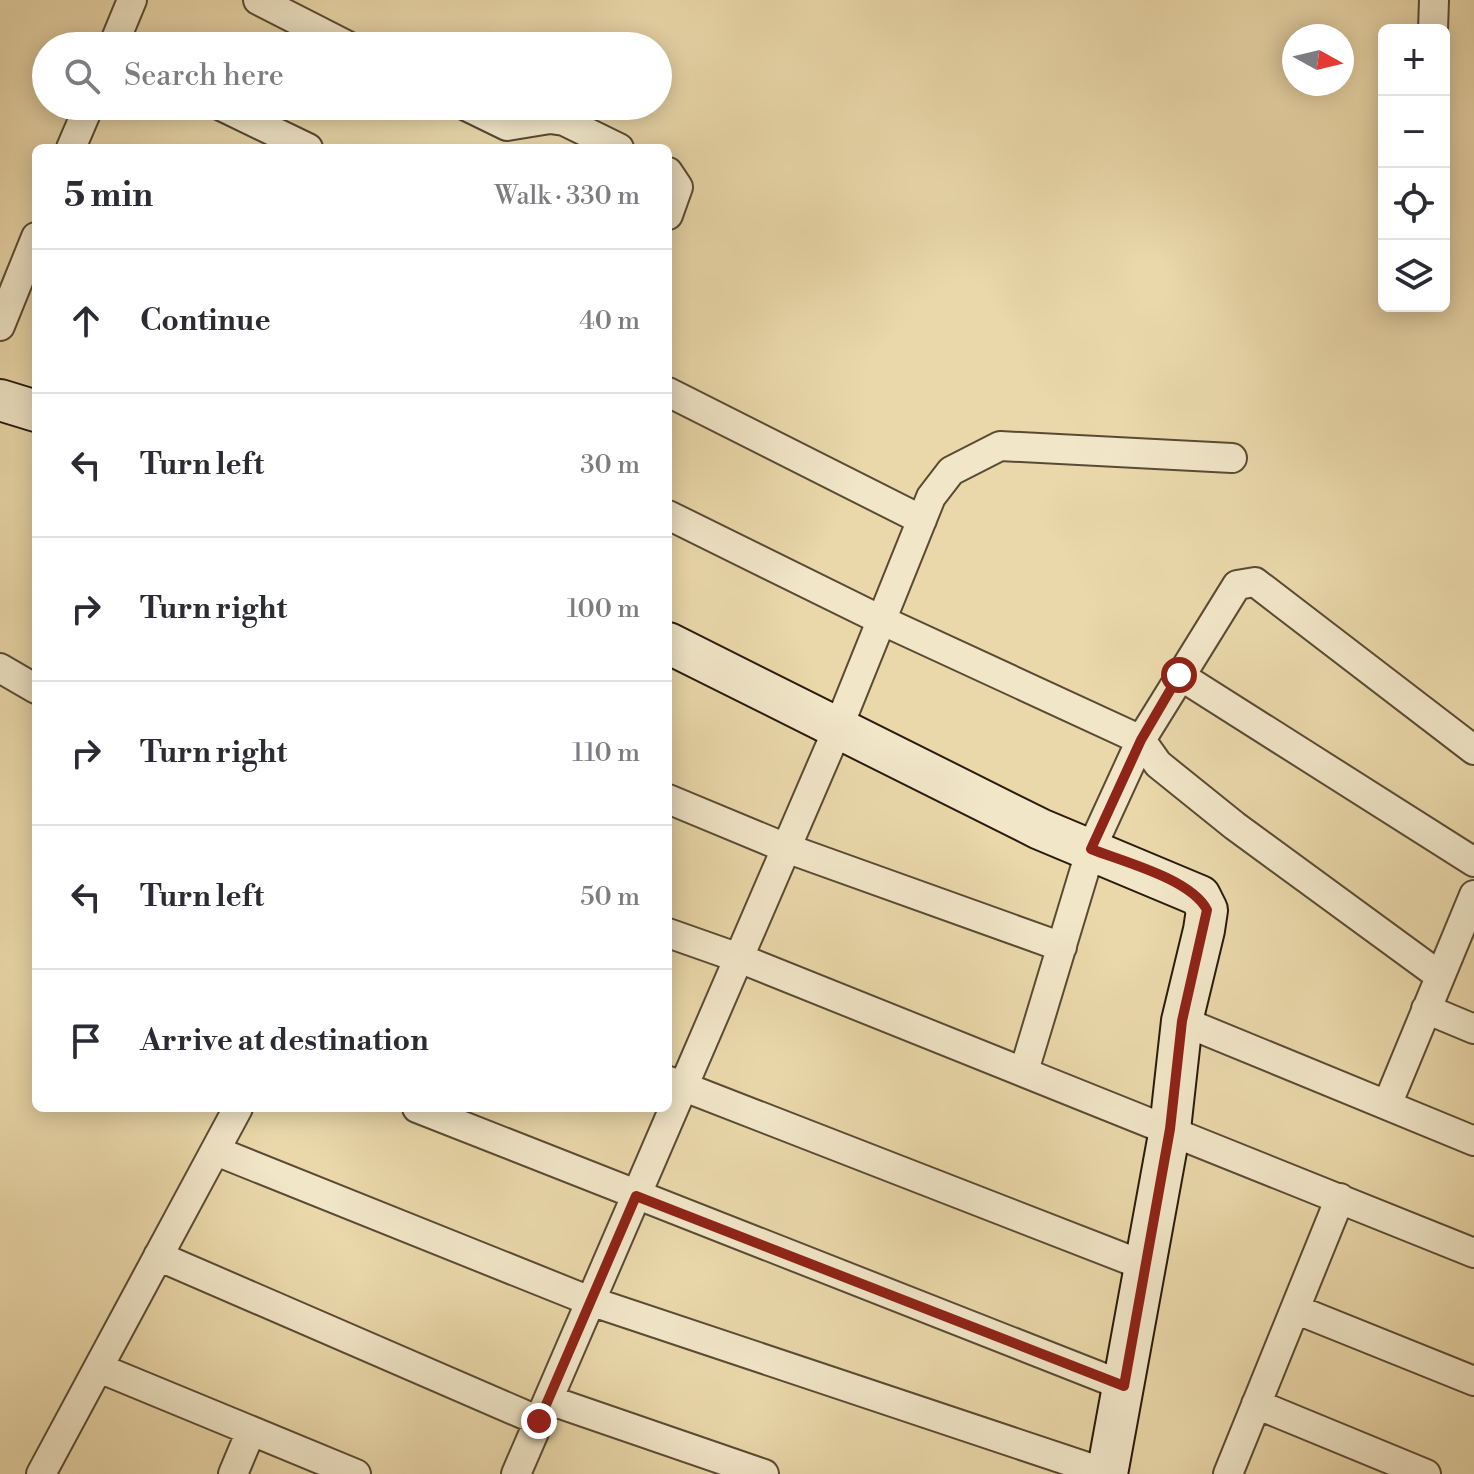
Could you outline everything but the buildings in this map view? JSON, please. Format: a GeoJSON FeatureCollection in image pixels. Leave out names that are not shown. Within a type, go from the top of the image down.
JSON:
{"type":"FeatureCollection","features":[{"type":"Feature","properties":{"kind":"street"},"geometry":{"type":"LineString","coordinates":[[119,32],[132,0]]}},
{"type":"Feature","properties":{"kind":"street"},"geometry":{"type":"LineString","coordinates":[[258,0],[321,32]]}},
{"type":"Feature","properties":{"kind":"street"},"geometry":{"type":"LineString","coordinates":[[1433,24],[1434,0]]}},
{"type":"Feature","properties":{"kind":"street"},"geometry":{"type":"LineString","coordinates":[[73,144],[83,120]]}},
{"type":"Feature","properties":{"kind":"street"},"geometry":{"type":"LineString","coordinates":[[250,120],[300,144]]}},
{"type":"Feature","properties":{"kind":"street"},"geometry":{"type":"LineString","coordinates":[[495,120],[507,126],[544,120]]}},
{"type":"Feature","properties":{"kind":"street"},"geometry":{"type":"LineString","coordinates":[[557,120],[611,144]]}},
{"type":"Feature","properties":{"kind":"street"},"geometry":{"type":"LineString","coordinates":[[672,178],[678,187],[672,204]]}},
{"type":"Feature","properties":{"kind":"street"},"geometry":{"type":"LineString","coordinates":[[0,326],[26,291],[32,259]]}},
{"type":"Feature","properties":{"kind":"street"},"geometry":{"type":"LineString","coordinates":[[672,394],[922,520]]}},
{"type":"Feature","properties":{"kind":"street"},"geometry":{"type":"LineString","coordinates":[[0,400],[32,410]]}},
{"type":"Feature","properties":{"kind":"street"},"geometry":{"type":"LineString","coordinates":[[1145,1266],[676,1084],[739,958],[838,728],[931,497],[951,471],[1000,446],[1232,458]]}},
{"type":"Feature","properties":{"kind":"street"},"geometry":{"type":"LineString","coordinates":[[672,517],[881,620],[1141,740],[1158,764],[1235,826],[1440,976]]}},
{"type":"Feature","properties":{"kind":"street"},"geometry":{"type":"LineString","coordinates":[[1024,1071],[1091,849],[1141,740],[1237,585],[1255,582],[1474,750]]}},
{"type":"Feature","properties":{"kind":"street"},"geometry":{"type":"LineString","coordinates":[[216,1151],[590,1301],[1107,1474],[1170,1129],[1182,1021],[1204,930],[1207,910],[1200,896],[1040,829],[672,645]]}},
{"type":"Feature","properties":{"kind":"street"},"geometry":{"type":"LineString","coordinates":[[0,668],[32,687]]}},
{"type":"Feature","properties":{"kind":"street"},"geometry":{"type":"LineString","coordinates":[[1179,675],[1474,862]]}},
{"type":"Feature","properties":{"kind":"street"},"geometry":{"type":"LineString","coordinates":[[672,801],[786,848],[1062,947]]}},
{"type":"Feature","properties":{"kind":"street"},"geometry":{"type":"LineString","coordinates":[[1387,1105],[1440,976],[1472,908]]}},
{"type":"Feature","properties":{"kind":"street"},"geometry":{"type":"LineString","coordinates":[[672,934],[1024,1071],[1474,1253]]}},
{"type":"Feature","properties":{"kind":"street"},"geometry":{"type":"LineString","coordinates":[[1426,1009],[1474,1029]]}},
{"type":"Feature","properties":{"kind":"street"},"geometry":{"type":"LineString","coordinates":[[1182,1021],[1474,1141]]}},
{"type":"Feature","properties":{"kind":"street"},"geometry":{"type":"LineString","coordinates":[[41,1474],[236,1112]]}},
{"type":"Feature","properties":{"kind":"street"},"geometry":{"type":"LineString","coordinates":[[427,1112],[1124,1386]]}},
{"type":"Feature","properties":{"kind":"street"},"geometry":{"type":"LineString","coordinates":[[516,1474],[636,1196],[666,1112]]}},
{"type":"Feature","properties":{"kind":"street"},"geometry":{"type":"LineString","coordinates":[[1228,1474],[1340,1198]]}},
{"type":"Feature","properties":{"kind":"street"},"geometry":{"type":"LineString","coordinates":[[158,1256],[544,1411],[764,1474]]}},
{"type":"Feature","properties":{"kind":"street"},"geometry":{"type":"LineString","coordinates":[[1295,1309],[1474,1381]]}},
{"type":"Feature","properties":{"kind":"street"},"geometry":{"type":"LineString","coordinates":[[99,1368],[356,1474]]}},
{"type":"Feature","properties":{"kind":"street"},"geometry":{"type":"LineString","coordinates":[[1256,1404],[1426,1474]]}},
{"type":"Feature","properties":{"kind":"street"},"geometry":{"type":"LineString","coordinates":[[233,1474],[251,1431]]}},
{"type":"Feature","properties":{"kind":"route"},"geometry":{"type":"LineString","coordinates":[[539,1421],[636,1196],[1124,1386],[1170,1129],[1182,1021],[1207,910],[1200,896],[1185,887],[1091,849],[1141,740],[1179,675]]}}]}
